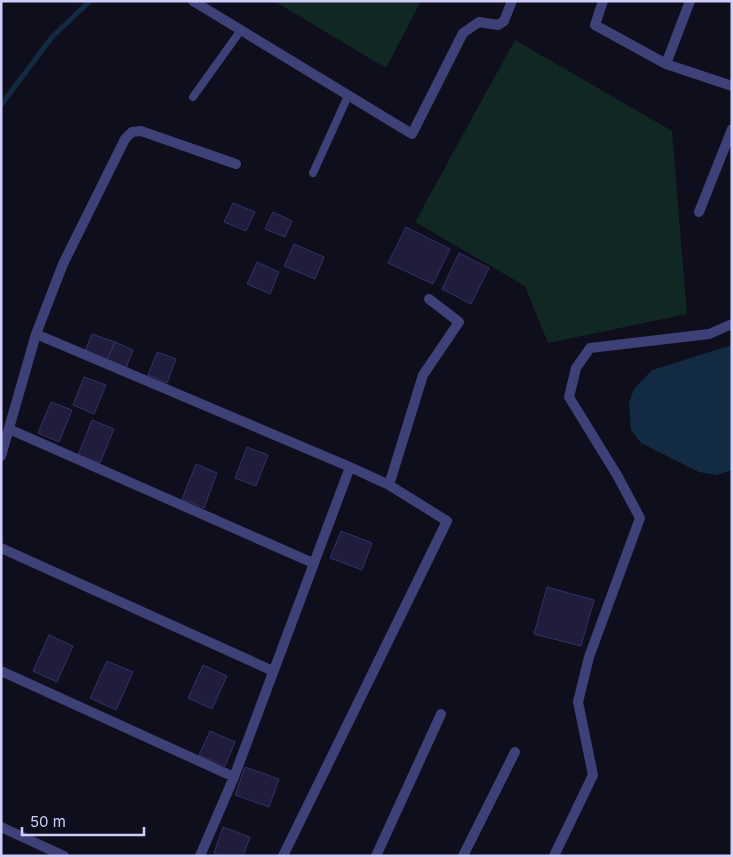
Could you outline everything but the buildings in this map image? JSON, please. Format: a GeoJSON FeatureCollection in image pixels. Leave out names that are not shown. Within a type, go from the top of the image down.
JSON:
{"type":"FeatureCollection","features":[{"type":"Feature","properties":{"kind":"street"},"geometry":{"type":"LineString","coordinates":[[193,1],[412,134],[464,32],[478,22],[498,25],[504,21],[512,1]]}},
{"type":"Feature","properties":{"kind":"street"},"geometry":{"type":"LineString","coordinates":[[602,1],[594,25],[666,64],[732,86]]}},
{"type":"Feature","properties":{"kind":"street"},"geometry":{"type":"LineString","coordinates":[[666,64],[690,1]]}},
{"type":"Feature","properties":{"kind":"street"},"geometry":{"type":"LineString","coordinates":[[699,212],[732,128]]}},
{"type":"Feature","properties":{"kind":"street"},"geometry":{"type":"LineString","coordinates":[[1,456],[36,334],[63,264],[125,139],[132,132],[141,131],[236,164]]}},
{"type":"Feature","properties":{"kind":"street"},"geometry":{"type":"LineString","coordinates":[[389,485],[423,375],[459,322],[429,299]]}},
{"type":"Feature","properties":{"kind":"street"},"geometry":{"type":"LineString","coordinates":[[554,856],[593,775],[578,702],[589,657],[640,518],[617,475],[569,397],[576,368],[590,348],[709,334],[732,324]]}},
{"type":"Feature","properties":{"kind":"street"},"geometry":{"type":"LineString","coordinates":[[36,334],[389,485],[447,521],[283,856]]}},
{"type":"Feature","properties":{"kind":"street"},"geometry":{"type":"LineString","coordinates":[[9,429],[313,564]]}},
{"type":"Feature","properties":{"kind":"street"},"geometry":{"type":"LineString","coordinates":[[200,856],[234,776],[350,468]]}},
{"type":"Feature","properties":{"kind":"street"},"geometry":{"type":"LineString","coordinates":[[1,548],[273,671]]}},
{"type":"Feature","properties":{"kind":"street"},"geometry":{"type":"LineString","coordinates":[[1,671],[234,776]]}},
{"type":"Feature","properties":{"kind":"street"},"geometry":{"type":"LineString","coordinates":[[376,856],[441,714]]}},
{"type":"Feature","properties":{"kind":"street"},"geometry":{"type":"LineString","coordinates":[[463,856],[515,752]]}},
{"type":"Feature","properties":{"kind":"street"},"geometry":{"type":"LineString","coordinates":[[1,827],[64,856]]}},
{"type":"Feature","properties":{"kind":"lane"},"geometry":{"type":"LineString","coordinates":[[193,98],[240,30]]}},
{"type":"Feature","properties":{"kind":"lane"},"geometry":{"type":"LineString","coordinates":[[313,173],[348,96]]}},
{"type":"Feature","properties":{"kind":"green space"},"geometry":{"type":"Polygon","coordinates":[[[274,1],[421,1],[386,68],[274,1]]]}},
{"type":"Feature","properties":{"kind":"green space"},"geometry":{"type":"Polygon","coordinates":[[[515,40],[672,131],[687,314],[548,343],[525,286],[415,222],[515,40]]]}},
{"type":"Feature","properties":{"kind":"water"},"geometry":{"type":"Polygon","coordinates":[[[732,345],[732,470],[717,475],[699,472],[641,443],[631,430],[629,403],[634,389],[652,370],[732,345]]]}},
{"type":"Feature","properties":{"kind":"waterway"},"geometry":{"type":"LineString","coordinates":[[1,105],[52,37],[90,1]]}}]}
